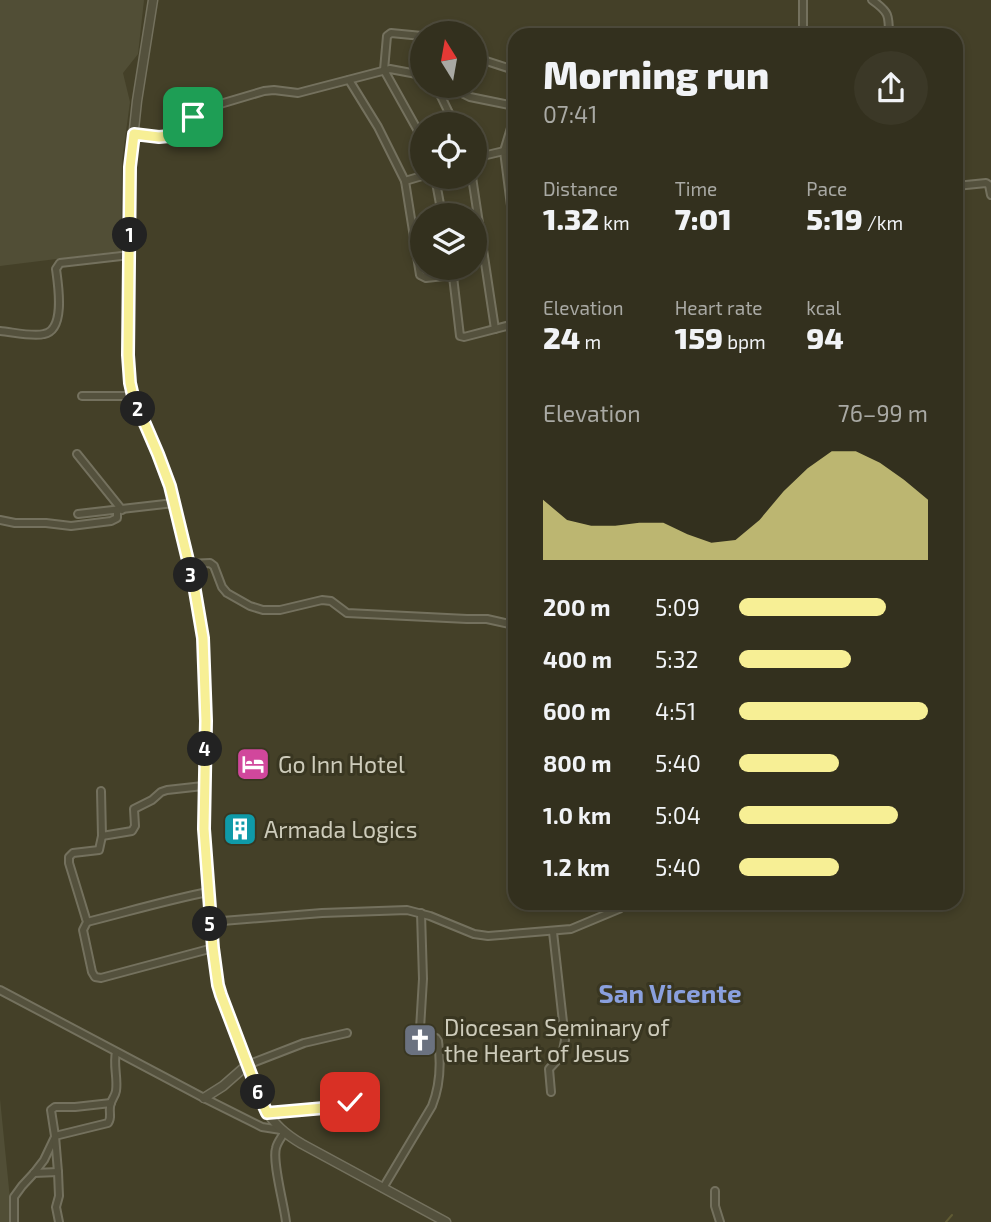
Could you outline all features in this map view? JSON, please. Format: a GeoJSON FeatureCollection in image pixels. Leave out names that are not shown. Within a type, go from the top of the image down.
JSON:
{"type":"FeatureCollection","features":[{"type":"Feature","properties":{"kind":"street"},"geometry":{"type":"LineString","coordinates":[[153,0],[130,167],[130,383],[165,470],[189,565],[203,638],[206,721],[204,829],[210,922],[218,985],[267,1113],[283,1132]]}},
{"type":"Feature","properties":{"kind":"street"},"geometry":{"type":"LineString","coordinates":[[803,0],[803,28]]}},
{"type":"Feature","properties":{"kind":"street"},"geometry":{"type":"LineString","coordinates":[[873,0],[888,13],[889,28]]}},
{"type":"Feature","properties":{"kind":"street"},"geometry":{"type":"LineString","coordinates":[[410,35],[388,34],[384,70],[410,117]]}},
{"type":"Feature","properties":{"kind":"street"},"geometry":{"type":"LineString","coordinates":[[487,61],[508,68]]}},
{"type":"Feature","properties":{"kind":"street"},"geometry":{"type":"LineString","coordinates":[[134,134],[159,137],[191,133],[195,113],[206,107],[264,91],[298,93],[384,70],[410,72]]}},
{"type":"Feature","properties":{"kind":"street"},"geometry":{"type":"LineString","coordinates":[[349,80],[378,127],[405,181],[410,212]]}},
{"type":"Feature","properties":{"kind":"street"},"geometry":{"type":"LineString","coordinates":[[475,98],[508,105]]}},
{"type":"Feature","properties":{"kind":"street"},"geometry":{"type":"LineString","coordinates":[[508,137],[504,150],[508,182]]}},
{"type":"Feature","properties":{"kind":"street"},"geometry":{"type":"LineString","coordinates":[[487,155],[504,150],[508,152]]}},
{"type":"Feature","properties":{"kind":"street"},"geometry":{"type":"LineString","coordinates":[[405,181],[410,180]]}},
{"type":"Feature","properties":{"kind":"street"},"geometry":{"type":"LineString","coordinates":[[963,186],[986,183],[991,195]]}},
{"type":"Feature","properties":{"kind":"street"},"geometry":{"type":"LineString","coordinates":[[474,189],[495,329]]}},
{"type":"Feature","properties":{"kind":"street"},"geometry":{"type":"LineString","coordinates":[[0,331],[43,335],[51,331],[59,306],[56,269],[60,263],[130,255]]}},
{"type":"Feature","properties":{"kind":"street"},"geometry":{"type":"LineString","coordinates":[[453,280],[461,337],[508,326]]}},
{"type":"Feature","properties":{"kind":"street"},"geometry":{"type":"LineString","coordinates":[[82,396],[133,396]]}},
{"type":"Feature","properties":{"kind":"street"},"geometry":{"type":"LineString","coordinates":[[77,454],[120,510]]}},
{"type":"Feature","properties":{"kind":"street"},"geometry":{"type":"LineString","coordinates":[[78,514],[174,503]]}},
{"type":"Feature","properties":{"kind":"street"},"geometry":{"type":"LineString","coordinates":[[0,520],[71,526],[111,522],[117,518],[120,510]]}},
{"type":"Feature","properties":{"kind":"street"},"geometry":{"type":"LineString","coordinates":[[189,565],[211,564],[227,593],[263,610],[280,610],[321,600],[331,601],[346,613],[487,619],[508,624]]}},
{"type":"Feature","properties":{"kind":"street"},"geometry":{"type":"LineString","coordinates":[[102,836],[132,831],[135,826],[134,809],[161,792],[203,786]]}},
{"type":"Feature","properties":{"kind":"street"},"geometry":{"type":"LineString","coordinates":[[101,791],[102,836],[99,850],[73,853],[69,857],[87,922],[83,930],[92,972],[97,978],[213,948]]}},
{"type":"Feature","properties":{"kind":"street"},"geometry":{"type":"LineString","coordinates":[[87,922],[208,891]]}},
{"type":"Feature","properties":{"kind":"street"},"geometry":{"type":"LineString","coordinates":[[210,922],[407,910],[483,936],[553,932],[574,928],[617,910]]}},
{"type":"Feature","properties":{"kind":"street"},"geometry":{"type":"LineString","coordinates":[[383,1188],[432,1106],[439,1078],[438,1041],[422,1033],[420,1029],[423,979],[421,913]]}},
{"type":"Feature","properties":{"kind":"street"},"geometry":{"type":"LineString","coordinates":[[551,1092],[549,1069],[562,1055],[565,1040],[553,932]]}},
{"type":"Feature","properties":{"kind":"street"},"geometry":{"type":"LineString","coordinates":[[0,990],[204,1098],[262,1126],[283,1132],[446,1222]]}},
{"type":"Feature","properties":{"kind":"street"},"geometry":{"type":"LineString","coordinates":[[204,1098],[247,1065],[304,1043],[347,1033]]}},
{"type":"Feature","properties":{"kind":"street"},"geometry":{"type":"LineString","coordinates":[[55,1136],[108,1123],[116,1090],[116,1052]]}},
{"type":"Feature","properties":{"kind":"street"},"geometry":{"type":"LineString","coordinates":[[267,1113],[349,1105],[345,1079]]}},
{"type":"Feature","properties":{"kind":"street"},"geometry":{"type":"LineString","coordinates":[[59,1222],[58,1172],[51,1115],[53,1108],[111,1103]]}},
{"type":"Feature","properties":{"kind":"street"},"geometry":{"type":"LineString","coordinates":[[283,1132],[274,1158],[286,1222]]}},
{"type":"Feature","properties":{"kind":"street"},"geometry":{"type":"LineString","coordinates":[[14,1222],[14,1196],[34,1173],[55,1136]]}},
{"type":"Feature","properties":{"kind":"street"},"geometry":{"type":"LineString","coordinates":[[34,1173],[58,1172]]}},
{"type":"Feature","properties":{"kind":"street"},"geometry":{"type":"LineString","coordinates":[[715,1191],[715,1206],[720,1222]]}},
{"type":"Feature","properties":{"kind":"shaded area"},"geometry":{"type":"Polygon","coordinates":[[[0,0],[144,0],[138,54],[123,73],[130,102],[122,161],[121,251],[0,266],[0,0]]]}},
{"type":"Feature","properties":{"kind":"shaded area"},"geometry":{"type":"Polygon","coordinates":[[[0,1099],[10,1199],[11,1222],[0,1222],[0,1099]]]}},
{"type":"Feature","properties":{"kind":"waterway"},"geometry":{"type":"LineString","coordinates":[[946,1222],[952,1215]]}},
{"type":"Feature","properties":{"kind":"place","name":"Go Inn Hotel"},"geometry":{"type":"Point","coordinates":[253,764]}},
{"type":"Feature","properties":{"kind":"place","name":"Armada Logics"},"geometry":{"type":"Point","coordinates":[240,829]}},
{"type":"Feature","properties":{"kind":"place","name":"Diocesan Seminary of the Heart of Jesus"},"geometry":{"type":"Point","coordinates":[420,1040]}},
{"type":"Feature","properties":{"kind":"district","name":"San Vicente"},"geometry":{"type":"Point","coordinates":[670,992]}},
{"type":"Feature","properties":{"kind":"route"},"geometry":{"type":"LineString","coordinates":[[193,117],[190,134],[159,137],[134,134],[130,167],[128,355],[133,396],[170,486],[194,585],[203,638],[206,721],[204,829],[210,922],[218,985],[267,1113],[347,1106],[350,1102]]}}]}
